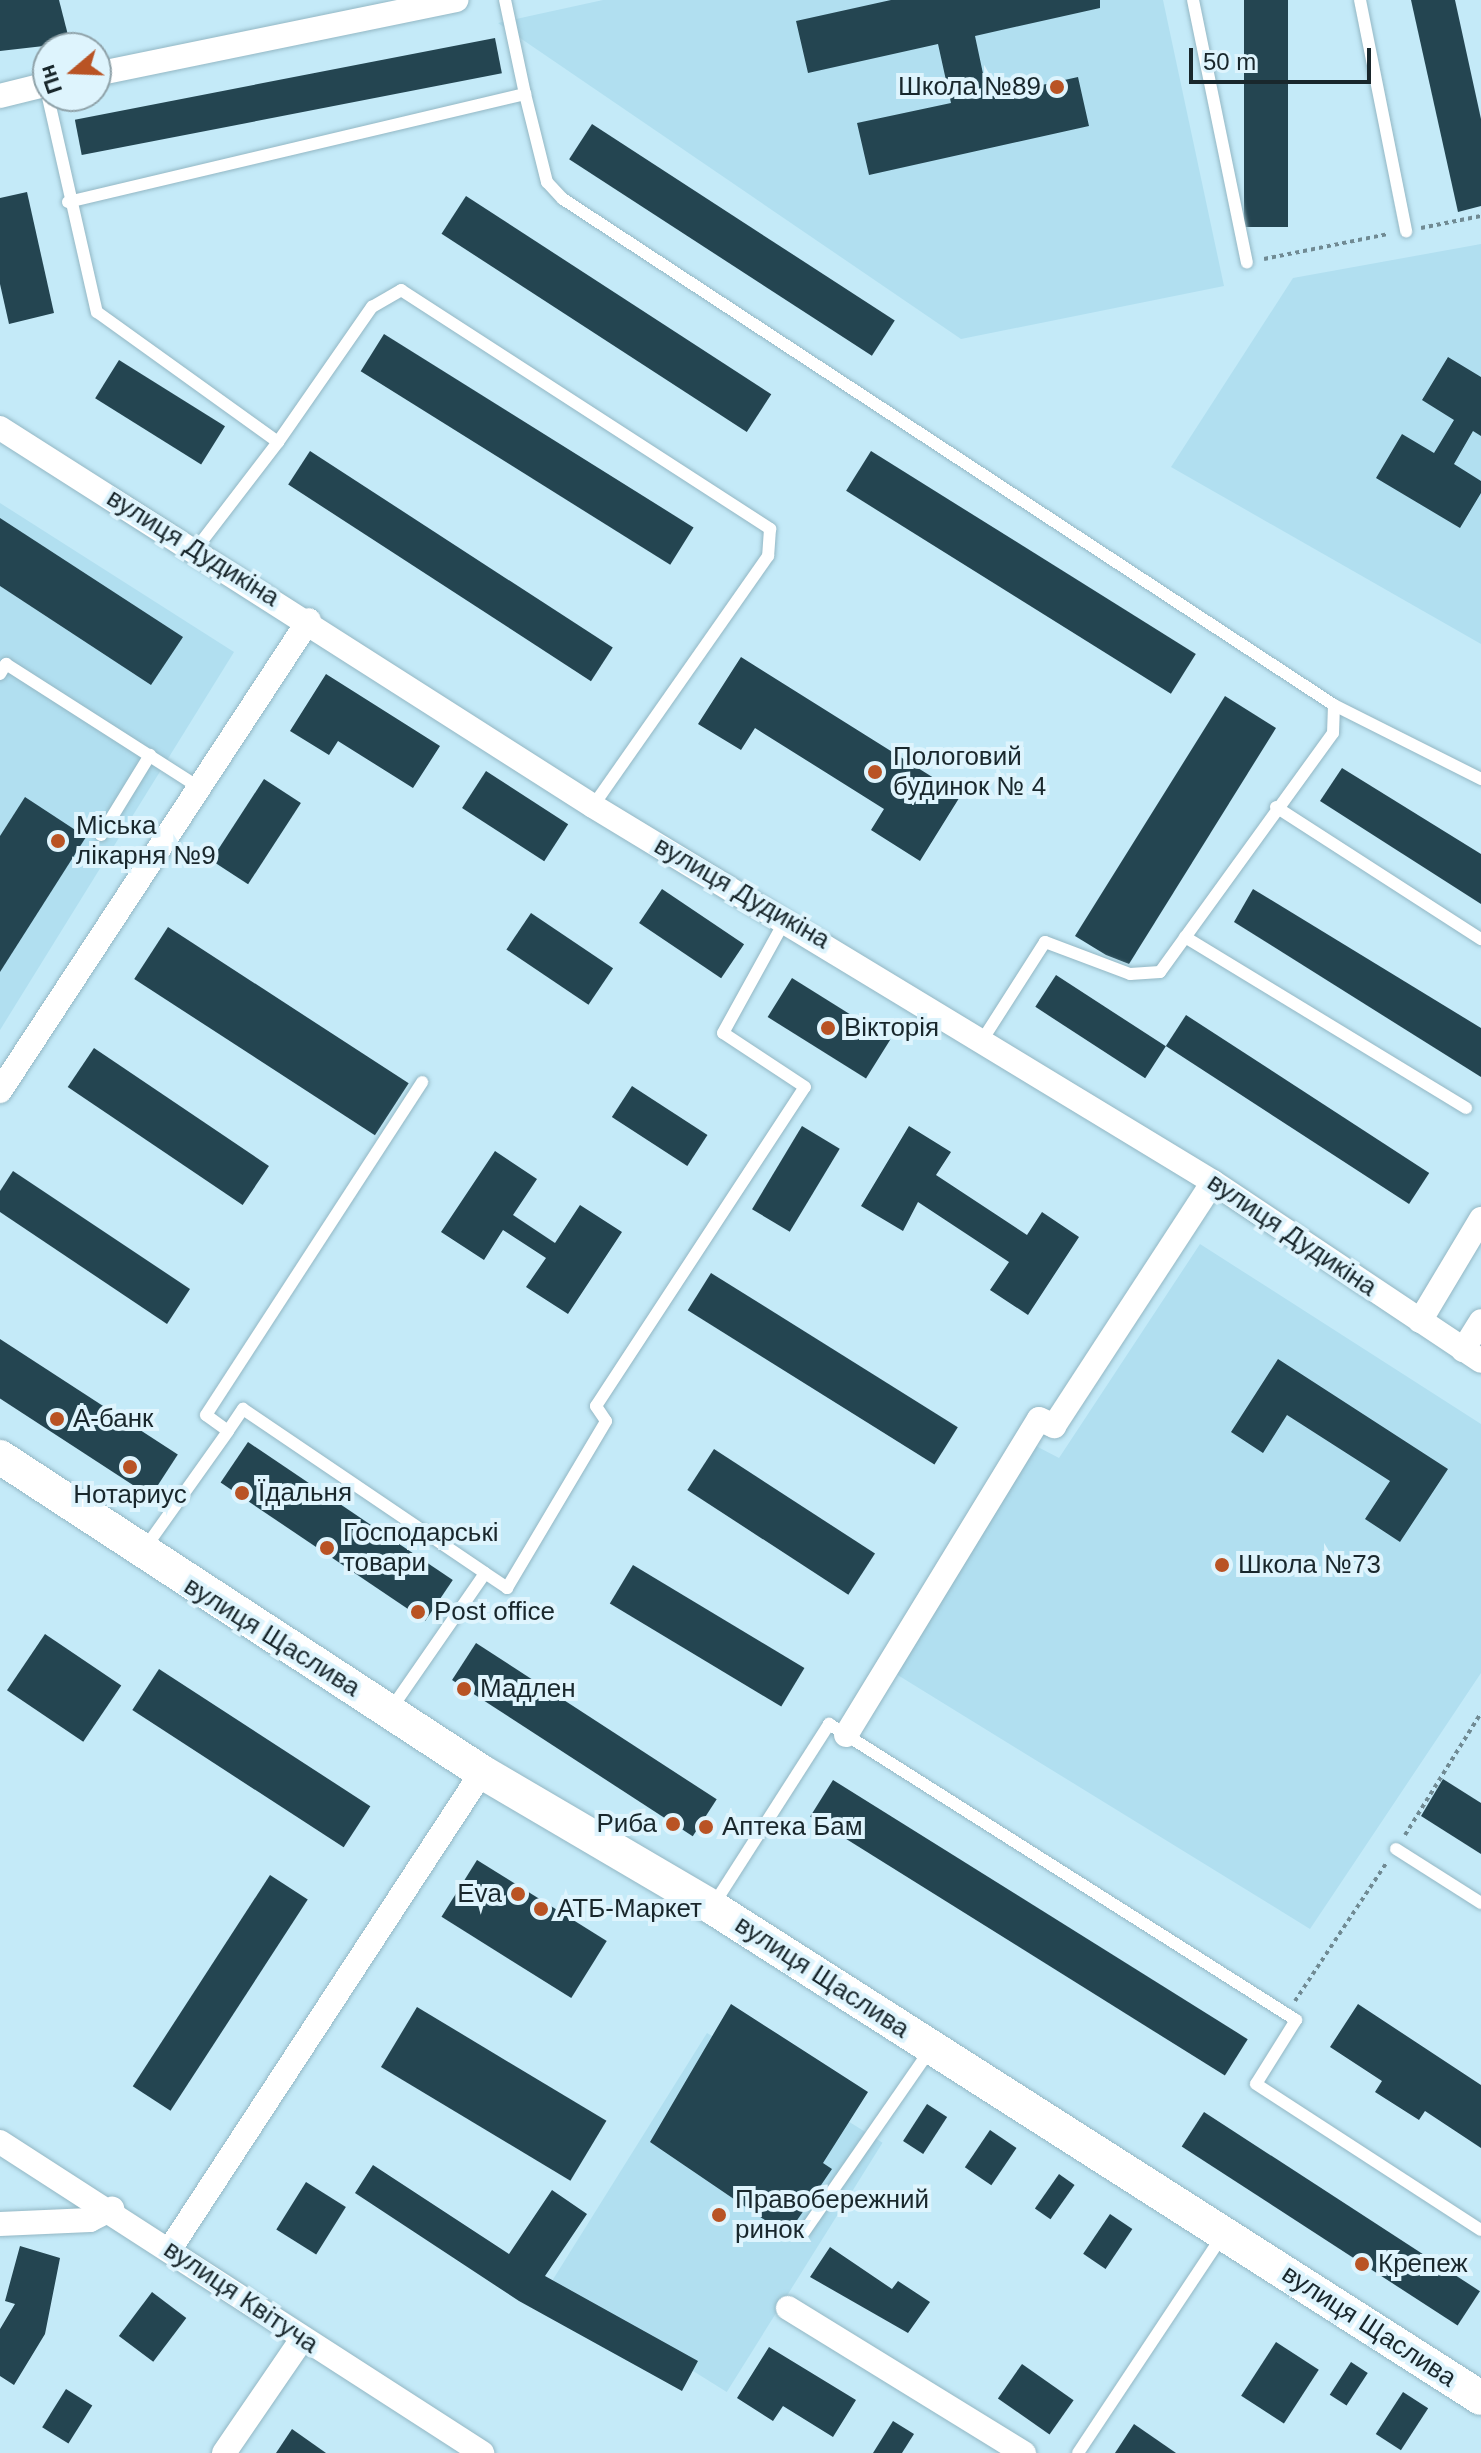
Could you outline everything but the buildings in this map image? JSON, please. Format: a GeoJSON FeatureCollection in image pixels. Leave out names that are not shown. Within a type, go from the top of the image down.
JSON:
{"type":"FeatureCollection","features":[{"type":"Feature","properties":{"kind":"street"},"geometry":{"type":"LineString","coordinates":[[112,71],[456,0]]}},
{"type":"Feature","properties":{"kind":"street"},"geometry":{"type":"LineString","coordinates":[[0,96],[32,88]]}},
{"type":"Feature","properties":{"kind":"street","name":"вулиця Дудикіна"},"geometry":{"type":"LineString","coordinates":[[0,428],[309,620],[593,806],[787,917],[1213,1182],[1472,1356]]}},
{"type":"Feature","properties":{"kind":"street"},"geometry":{"type":"LineString","coordinates":[[0,1091],[203,789],[309,620]]}},
{"type":"Feature","properties":{"kind":"street"},"geometry":{"type":"LineString","coordinates":[[846,1735],[1039,1419],[1054,1426],[1213,1182]]}},
{"type":"Feature","properties":{"kind":"street"},"geometry":{"type":"LineString","coordinates":[[1420,1321],[1481,1219]]}},
{"type":"Feature","properties":{"kind":"street"},"geometry":{"type":"LineString","coordinates":[[1472,1356],[1481,1321]]}},
{"type":"Feature","properties":{"kind":"street","name":"вулиця Щаслива"},"geometry":{"type":"LineString","coordinates":[[0,1457],[141,1554],[482,1772],[712,1907],[1481,2398]]}},
{"type":"Feature","properties":{"kind":"street"},"geometry":{"type":"LineString","coordinates":[[170,2249],[482,1772]]}},
{"type":"Feature","properties":{"kind":"street","name":"вулиця Квітуча"},"geometry":{"type":"LineString","coordinates":[[0,2142],[112,2209],[302,2339],[482,2453]]}},
{"type":"Feature","properties":{"kind":"street"},"geometry":{"type":"LineString","coordinates":[[0,2224],[90,2220],[112,2209]]}},
{"type":"Feature","properties":{"kind":"street"},"geometry":{"type":"LineString","coordinates":[[788,2308],[1024,2453]]}},
{"type":"Feature","properties":{"kind":"street"},"geometry":{"type":"LineString","coordinates":[[224,2453],[302,2339]]}},
{"type":"Feature","properties":{"kind":"lane"},"geometry":{"type":"LineString","coordinates":[[505,0],[543,172],[563,199],[1334,705],[1481,779]]}},
{"type":"Feature","properties":{"kind":"lane"},"geometry":{"type":"LineString","coordinates":[[1193,0],[1247,262]]}},
{"type":"Feature","properties":{"kind":"lane"},"geometry":{"type":"LineString","coordinates":[[1360,0],[1406,231]]}},
{"type":"Feature","properties":{"kind":"lane"},"geometry":{"type":"LineString","coordinates":[[68,202],[525,94]]}},
{"type":"Feature","properties":{"kind":"lane"},"geometry":{"type":"LineString","coordinates":[[52,112],[68,202],[92,297],[107,324],[278,442]]}},
{"type":"Feature","properties":{"kind":"lane"},"geometry":{"type":"LineString","coordinates":[[196,549],[278,442],[372,307],[401,290],[770,529],[768,556],[593,806]]}},
{"type":"Feature","properties":{"kind":"lane"},"geometry":{"type":"LineString","coordinates":[[0,674],[6,664],[203,789]]}},
{"type":"Feature","properties":{"kind":"lane"},"geometry":{"type":"LineString","coordinates":[[983,1039],[1045,942],[1141,976],[1160,972],[1276,807],[1333,733],[1334,705]]}},
{"type":"Feature","properties":{"kind":"lane"},"geometry":{"type":"LineString","coordinates":[[101,835],[150,755]]}},
{"type":"Feature","properties":{"kind":"lane"},"geometry":{"type":"LineString","coordinates":[[1276,807],[1481,939]]}},
{"type":"Feature","properties":{"kind":"lane"},"geometry":{"type":"LineString","coordinates":[[141,1554],[243,1409],[507,1588],[606,1421],[596,1406],[805,1087],[723,1033],[787,917]]}},
{"type":"Feature","properties":{"kind":"lane"},"geometry":{"type":"LineString","coordinates":[[1185,937],[1466,1108]]}},
{"type":"Feature","properties":{"kind":"lane"},"geometry":{"type":"LineString","coordinates":[[228,1431],[206,1415],[422,1082]]}},
{"type":"Feature","properties":{"kind":"lane"},"geometry":{"type":"LineString","coordinates":[[389,1711],[485,1573]]}},
{"type":"Feature","properties":{"kind":"lane"},"geometry":{"type":"LineString","coordinates":[[712,1907],[829,1724],[1296,2020],[1256,2084],[1481,2230]]}},
{"type":"Feature","properties":{"kind":"lane"},"geometry":{"type":"LineString","coordinates":[[1396,1849],[1481,1903]]}},
{"type":"Feature","properties":{"kind":"lane"},"geometry":{"type":"LineString","coordinates":[[804,2232],[931,2047]]}},
{"type":"Feature","properties":{"kind":"lane"},"geometry":{"type":"LineString","coordinates":[[1078,2453],[1223,2233]]}},
{"type":"Feature","properties":{"kind":"path"},"geometry":{"type":"LineString","coordinates":[[1247,262],[1481,216]]}},
{"type":"Feature","properties":{"kind":"shaded area"},"geometry":{"type":"Polygon","coordinates":[[[603,0],[1163,0],[1224,286],[961,339],[498,23],[603,0]]]}},
{"type":"Feature","properties":{"kind":"shaded area"},"geometry":{"type":"Polygon","coordinates":[[[1481,244],[1481,644],[1171,467],[1293,278],[1481,244]]]}},
{"type":"Feature","properties":{"kind":"shaded area","name":"Міська лікарня №9"},"geometry":{"type":"Polygon","coordinates":[[[0,503],[234,652],[0,1030],[0,503]]]}},
{"type":"Feature","properties":{"kind":"shaded area","name":"Школа №73"},"geometry":{"type":"Polygon","coordinates":[[[1200,1244],[1481,1424],[1481,1673],[1310,1929],[896,1674],[1036,1446],[1059,1458],[1200,1244]]]}},
{"type":"Feature","properties":{"kind":"shaded area","name":"Правобережний ринок"},"geometry":{"type":"Polygon","coordinates":[[[707,2033],[883,2143],[727,2392],[551,2282],[707,2033]]]}},
{"type":"Feature","properties":{"kind":"place","name":"Школа №89"},"geometry":{"type":"Point","coordinates":[1057,87]}},
{"type":"Feature","properties":{"kind":"place","name":"Пологовий будинок № 4"},"geometry":{"type":"Point","coordinates":[875,772]}},
{"type":"Feature","properties":{"kind":"place","name":"Міська лікарня №9"},"geometry":{"type":"Point","coordinates":[58,841]}},
{"type":"Feature","properties":{"kind":"place","name":"Вікторія"},"geometry":{"type":"Point","coordinates":[828,1028]}},
{"type":"Feature","properties":{"kind":"place","name":"А-банк"},"geometry":{"type":"Point","coordinates":[57,1419]}},
{"type":"Feature","properties":{"kind":"place","name":"Нотариус"},"geometry":{"type":"Point","coordinates":[130,1467]}},
{"type":"Feature","properties":{"kind":"place","name":"Їдальня"},"geometry":{"type":"Point","coordinates":[242,1493]}},
{"type":"Feature","properties":{"kind":"place","name":"Господарські товари"},"geometry":{"type":"Point","coordinates":[327,1548]}},
{"type":"Feature","properties":{"kind":"place","name":"Школа №73"},"geometry":{"type":"Point","coordinates":[1222,1565]}},
{"type":"Feature","properties":{"kind":"place","name":"Post office"},"geometry":{"type":"Point","coordinates":[418,1612]}},
{"type":"Feature","properties":{"kind":"place","name":"Мадлен"},"geometry":{"type":"Point","coordinates":[464,1689]}},
{"type":"Feature","properties":{"kind":"place","name":"Риба"},"geometry":{"type":"Point","coordinates":[673,1824]}},
{"type":"Feature","properties":{"kind":"place","name":"Аптека Бам"},"geometry":{"type":"Point","coordinates":[706,1827]}},
{"type":"Feature","properties":{"kind":"place","name":"Eva"},"geometry":{"type":"Point","coordinates":[518,1894]}},
{"type":"Feature","properties":{"kind":"place","name":"АТБ-Маркет"},"geometry":{"type":"Point","coordinates":[541,1909]}},
{"type":"Feature","properties":{"kind":"place","name":"Правобережний ринок"},"geometry":{"type":"Point","coordinates":[719,2215]}},
{"type":"Feature","properties":{"kind":"place","name":"Крепеж"},"geometry":{"type":"Point","coordinates":[1362,2264]}}]}
